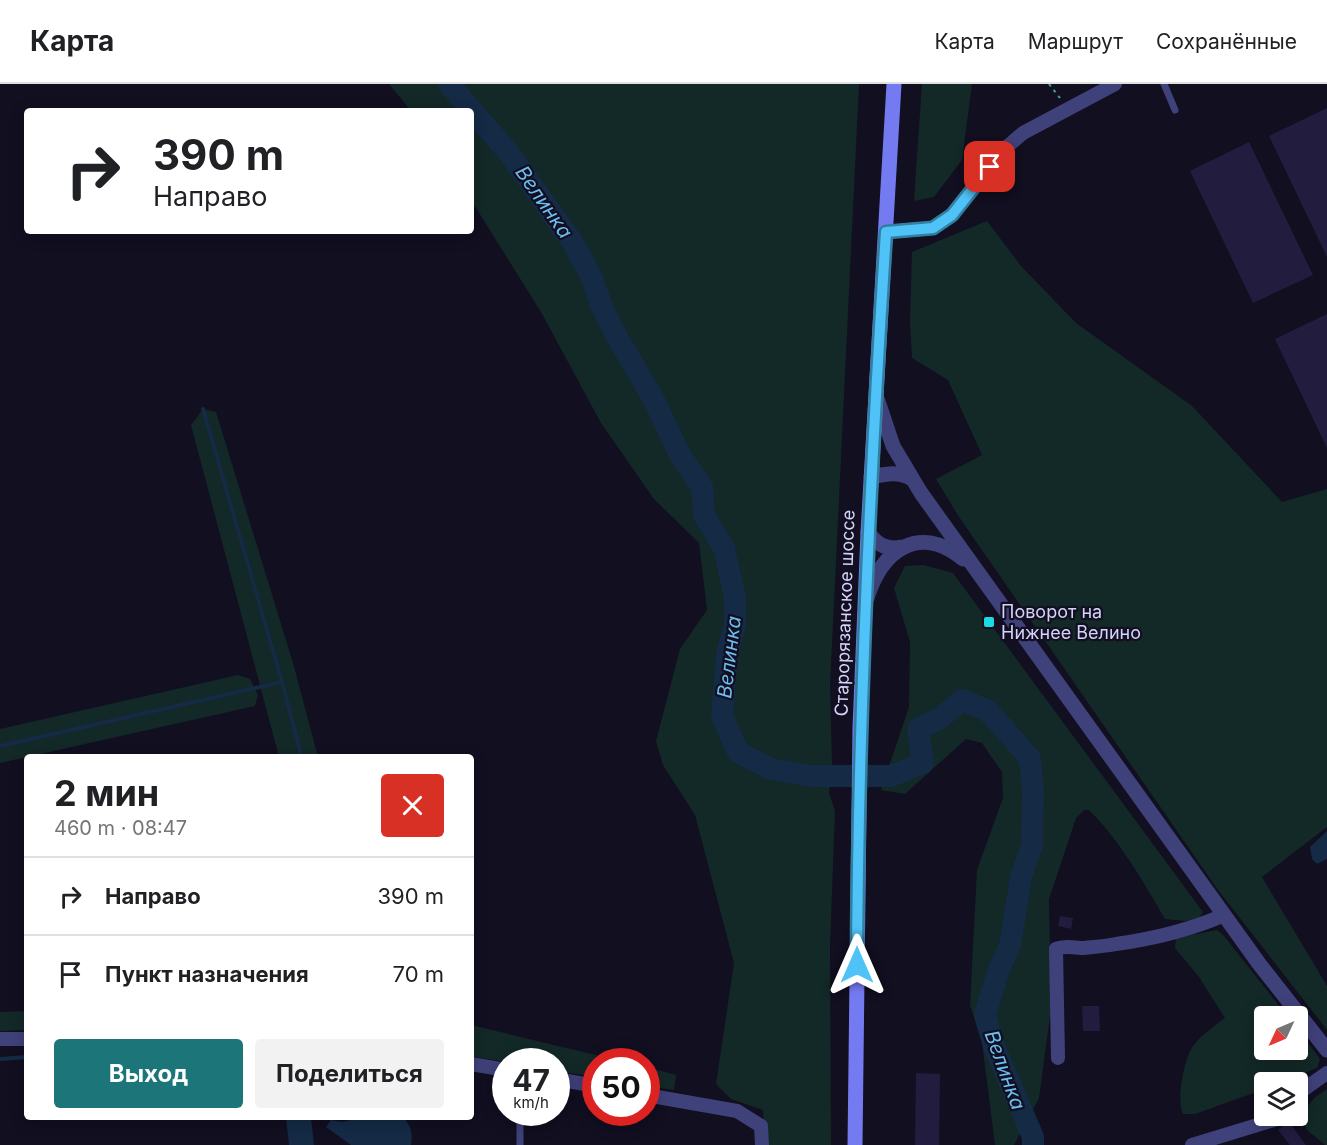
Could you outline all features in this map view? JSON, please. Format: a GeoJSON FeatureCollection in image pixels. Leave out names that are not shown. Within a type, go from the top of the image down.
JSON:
{"type":"FeatureCollection","features":[{"type":"Feature","properties":{"kind":"main road","name":"Старорязанское шоссе"},"geometry":{"type":"LineString","coordinates":[[855,1145],[860,728],[868,533],[894,84]]}},
{"type":"Feature","properties":{"kind":"street"},"geometry":{"type":"LineString","coordinates":[[886,232],[933,228],[952,215],[1002,151],[1023,134],[1115,84]]}},
{"type":"Feature","properties":{"kind":"street"},"geometry":{"type":"LineString","coordinates":[[876,395],[890,439],[912,479],[972,566],[1260,965],[1327,1050]]}},
{"type":"Feature","properties":{"kind":"street"},"geometry":{"type":"LineString","coordinates":[[871,477],[895,473],[912,479]]}},
{"type":"Feature","properties":{"kind":"street"},"geometry":{"type":"LineString","coordinates":[[868,533],[882,547],[892,549],[928,543],[942,546],[956,553],[972,566]]}},
{"type":"Feature","properties":{"kind":"street"},"geometry":{"type":"LineString","coordinates":[[865,603],[881,566],[890,555],[905,547]]}},
{"type":"Feature","properties":{"kind":"street"},"geometry":{"type":"LineString","coordinates":[[1058,1058],[1056,949],[1116,945],[1208,922],[1224,915]]}},
{"type":"Feature","properties":{"kind":"street"},"geometry":{"type":"LineString","coordinates":[[0,1040],[24,1038]]}},
{"type":"Feature","properties":{"kind":"street"},"geometry":{"type":"LineString","coordinates":[[474,1065],[492,1068]]}},
{"type":"Feature","properties":{"kind":"street"},"geometry":{"type":"LineString","coordinates":[[1308,1086],[1327,1073]]}},
{"type":"Feature","properties":{"kind":"street"},"geometry":{"type":"LineString","coordinates":[[660,1097],[737,1111],[761,1126],[762,1145]]}},
{"type":"Feature","properties":{"kind":"street"},"geometry":{"type":"LineString","coordinates":[[1192,1145],[1254,1126]]}},
{"type":"Feature","properties":{"kind":"lane"},"geometry":{"type":"LineString","coordinates":[[1164,84],[1175,110]]}},
{"type":"Feature","properties":{"kind":"lane"},"geometry":{"type":"LineString","coordinates":[[520,1126],[520,1145]]}},
{"type":"Feature","properties":{"kind":"path"},"geometry":{"type":"LineString","coordinates":[[1049,84],[1070,110]]}},
{"type":"Feature","properties":{"kind":"green space"},"geometry":{"type":"Polygon","coordinates":[[[389,84],[859,84],[830,685],[832,766],[829,793],[835,811],[830,946],[831,1145],[765,1145],[763,1110],[731,1099],[716,1084],[734,963],[695,815],[663,765],[656,741],[680,649],[707,610],[699,543],[654,499],[601,423],[541,312],[474,205],[474,108],[409,108],[389,84]]]}},
{"type":"Feature","properties":{"kind":"green space"},"geometry":{"type":"Polygon","coordinates":[[[922,84],[972,84],[962,160],[934,197],[914,201],[922,84]]]}},
{"type":"Feature","properties":{"kind":"green space"},"geometry":{"type":"Polygon","coordinates":[[[987,221],[1021,266],[1076,323],[1192,406],[1282,502],[1327,489],[1327,827],[1262,877],[1327,986],[1327,1030],[1218,890],[959,517],[936,479],[982,455],[948,380],[912,358],[910,322],[912,252],[987,221]]]}},
{"type":"Feature","properties":{"kind":"green space"},"geometry":{"type":"Polygon","coordinates":[[[203,409],[216,412],[293,663],[317,754],[278,754],[191,425],[203,409]]]}},
{"type":"Feature","properties":{"kind":"green space"},"geometry":{"type":"Polygon","coordinates":[[[923,565],[953,573],[1203,912],[1199,918],[1186,921],[1165,919],[1130,862],[1100,821],[1089,810],[1084,810],[1076,818],[1049,899],[1051,1009],[1039,1098],[1014,1145],[995,1145],[982,1042],[970,1005],[977,870],[1003,798],[1002,772],[982,743],[966,739],[905,794],[881,790],[909,707],[910,642],[894,588],[905,566],[923,565]]]}},
{"type":"Feature","properties":{"kind":"green space"},"geometry":{"type":"Polygon","coordinates":[[[238,675],[250,679],[258,695],[255,706],[40,754],[24,754],[24,758],[0,763],[0,729],[238,675]]]}},
{"type":"Feature","properties":{"kind":"green space"},"geometry":{"type":"Polygon","coordinates":[[[1217,930],[1279,1006],[1254,1006],[1254,1060],[1308,1060],[1308,1043],[1320,1059],[1317,1068],[1307,1072],[1254,1072],[1254,1093],[1195,1114],[1183,1114],[1180,1100],[1181,1090],[1190,1052],[1200,1038],[1225,1018],[1199,977],[1175,948],[1176,938],[1217,930]]]}},
{"type":"Feature","properties":{"kind":"green space"},"geometry":{"type":"Polygon","coordinates":[[[24,1011],[24,1030],[0,1031],[0,1012],[24,1011]]]}},
{"type":"Feature","properties":{"kind":"green space"},"geometry":{"type":"Polygon","coordinates":[[[474,1026],[567,1048],[492,1048],[492,1060],[474,1057],[474,1026]]]}},
{"type":"Feature","properties":{"kind":"green space"},"geometry":{"type":"Polygon","coordinates":[[[570,1049],[582,1052],[582,1075],[570,1073],[570,1049]]]}},
{"type":"Feature","properties":{"kind":"green space"},"geometry":{"type":"Polygon","coordinates":[[[660,1071],[676,1075],[674,1090],[660,1088],[660,1071]]]}},
{"type":"Feature","properties":{"kind":"green space"},"geometry":{"type":"Polygon","coordinates":[[[1327,1089],[1327,1145],[1307,1130],[1305,1126],[1308,1126],[1308,1106],[1314,1098],[1327,1089]]]}},
{"type":"Feature","properties":{"kind":"water"},"geometry":{"type":"Polygon","coordinates":[[[1327,831],[1327,859],[1317,864],[1312,859],[1310,847],[1327,831]]]}},
{"type":"Feature","properties":{"kind":"water"},"geometry":{"type":"Polygon","coordinates":[[[286,1120],[311,1120],[314,1145],[289,1145],[286,1120]]]}},
{"type":"Feature","properties":{"kind":"water"},"geometry":{"type":"Polygon","coordinates":[[[331,1120],[342,1122],[405,1120],[411,1130],[411,1145],[351,1145],[326,1127],[331,1120]]]}},
{"type":"Feature","properties":{"kind":"building"},"geometry":{"type":"Polygon","coordinates":[[[1327,108],[1327,257],[1269,136],[1327,108]]]}},
{"type":"Feature","properties":{"kind":"building"},"geometry":{"type":"Polygon","coordinates":[[[1249,142],[1313,275],[1253,303],[1190,171],[1249,142]]]}},
{"type":"Feature","properties":{"kind":"building"},"geometry":{"type":"Polygon","coordinates":[[[1327,314],[1327,448],[1275,339],[1327,314]]]}},
{"type":"Feature","properties":{"kind":"building"},"geometry":{"type":"Polygon","coordinates":[[[1060,916],[1073,918],[1071,929],[1058,926],[1060,916]]]}},
{"type":"Feature","properties":{"kind":"building"},"geometry":{"type":"Polygon","coordinates":[[[1082,1006],[1099,1006],[1100,1031],[1083,1031],[1082,1006]]]}},
{"type":"Feature","properties":{"kind":"building"},"geometry":{"type":"Polygon","coordinates":[[[916,1073],[940,1074],[939,1145],[915,1145],[916,1073]]]}},
{"type":"Feature","properties":{"kind":"building"},"geometry":{"type":"Polygon","coordinates":[[[1284,1126],[1292,1126],[1306,1145],[1290,1145],[1278,1130],[1284,1126]]]}},
{"type":"Feature","properties":{"kind":"waterway","name":"Велинка"},"geometry":{"type":"LineString","coordinates":[[449,84],[470,108]]}},
{"type":"Feature","properties":{"kind":"waterway","name":"Велинка"},"geometry":{"type":"LineString","coordinates":[[474,113],[509,153],[573,243],[591,276],[602,307],[616,335],[654,400],[680,455],[702,487],[704,515],[724,548],[735,598],[735,625],[727,654],[722,716],[738,752],[771,769],[811,776],[891,776],[923,763],[918,729],[939,719],[962,700],[987,710],[1030,759],[1033,791],[1032,845],[1021,877],[1010,945],[998,972],[985,1015],[994,1046],[1033,1137],[1033,1145]]}},
{"type":"Feature","properties":{"kind":"waterway"},"geometry":{"type":"LineString","coordinates":[[203,409],[301,754]]}},
{"type":"Feature","properties":{"kind":"waterway"},"geometry":{"type":"LineString","coordinates":[[0,746],[282,682]]}},
{"type":"Feature","properties":{"kind":"waterway"},"geometry":{"type":"LineString","coordinates":[[0,1059],[24,1057]]}},
{"type":"Feature","properties":{"kind":"place","name":"Поворот на Нижнее Велино"},"geometry":{"type":"Point","coordinates":[989,622]}},
{"type":"Feature","properties":{"kind":"route"},"geometry":{"type":"LineString","coordinates":[[857,965],[859,768],[868,533],[886,232],[933,228],[952,215],[990,167]]}}]}
